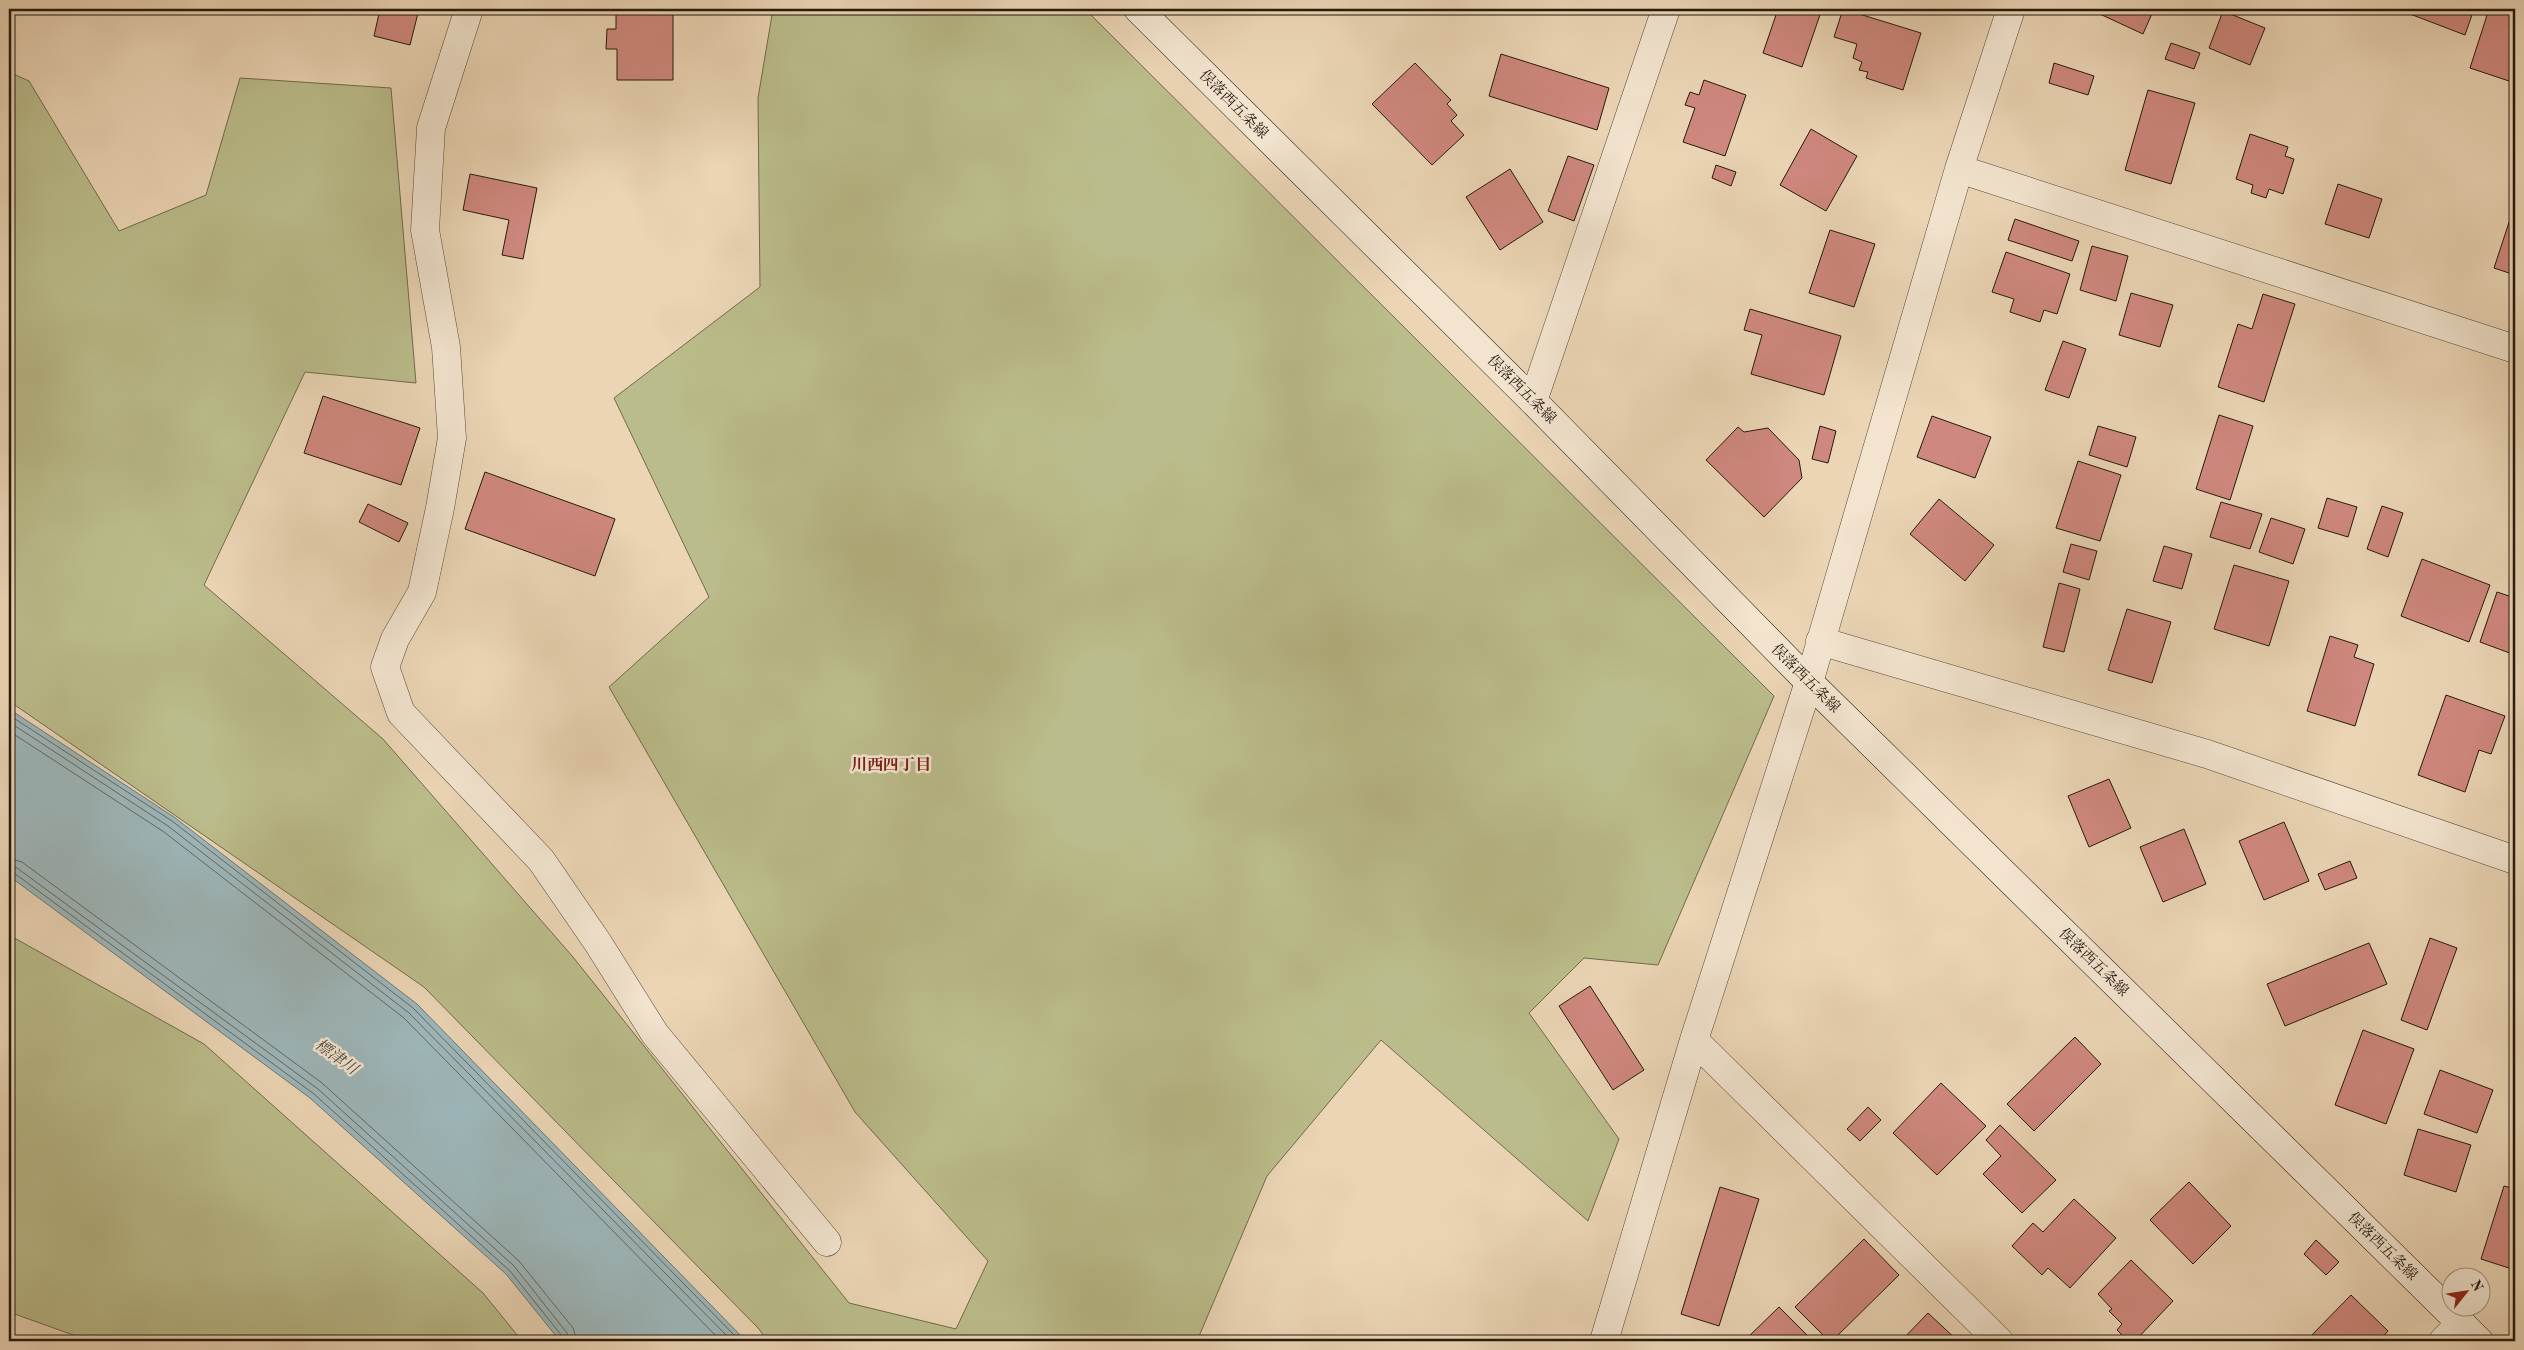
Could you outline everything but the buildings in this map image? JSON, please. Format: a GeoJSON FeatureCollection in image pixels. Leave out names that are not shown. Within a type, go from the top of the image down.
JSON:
{"type":"FeatureCollection","features":[{"type":"Feature","properties":{"kind":"street"},"geometry":{"type":"LineString","coordinates":[[469,9],[431,128],[425,230],[446,347],[452,438],[440,508],[422,592],[395,639],[386,667],[401,713],[541,860],[598,943],[655,1034],[827,1242]]}},
{"type":"Feature","properties":{"kind":"street","name":"俣落西五条線"},"geometry":{"type":"LineString","coordinates":[[1138,9],[1533,401],[1809,682],[2461,1335]]}},
{"type":"Feature","properties":{"kind":"street"},"geometry":{"type":"LineString","coordinates":[[1533,401],[1666,9]]}},
{"type":"Feature","properties":{"kind":"street"},"geometry":{"type":"LineString","coordinates":[[1607,1340],[1694,1040],[1809,682],[1959,169],[2011,9]]}},
{"type":"Feature","properties":{"kind":"street"},"geometry":{"type":"LineString","coordinates":[[1959,169],[2515,349]]}},
{"type":"Feature","properties":{"kind":"street"},"geometry":{"type":"LineString","coordinates":[[1820,641],[2207,754],[2515,860]]}},
{"type":"Feature","properties":{"kind":"street"},"geometry":{"type":"LineString","coordinates":[[1694,1040],[1999,1341]]}},
{"type":"Feature","properties":{"kind":"green space"},"geometry":{"type":"Polygon","coordinates":[[[773,9],[1085,9],[1774,696],[1658,965],[1584,958],[1529,1013],[1619,1139],[1588,1221],[1381,1040],[1267,1176],[1197,1341],[767,1341],[759,1329],[424,987],[9,701],[9,72],[29,81],[119,231],[206,195],[240,78],[391,88],[416,383],[305,372],[204,585],[383,739],[573,957],[849,1303],[956,1329],[988,1261],[855,1112],[609,687],[709,597],[614,398],[760,287],[758,98],[773,9]]]}},
{"type":"Feature","properties":{"kind":"green space"},"geometry":{"type":"Polygon","coordinates":[[[9,935],[204,1044],[483,1293],[522,1341],[90,1341],[9,1312],[9,935]]]}},
{"type":"Feature","properties":{"kind":"water","name":"標津川"},"geometry":{"type":"Polygon","coordinates":[[[9,709],[174,817],[417,1004],[746,1341],[560,1341],[506,1274],[310,1098],[9,876],[9,709]]]}},
{"type":"Feature","properties":{"kind":"district","name":"川西四丁目"},"geometry":{"type":"Point","coordinates":[891,764]}}]}
